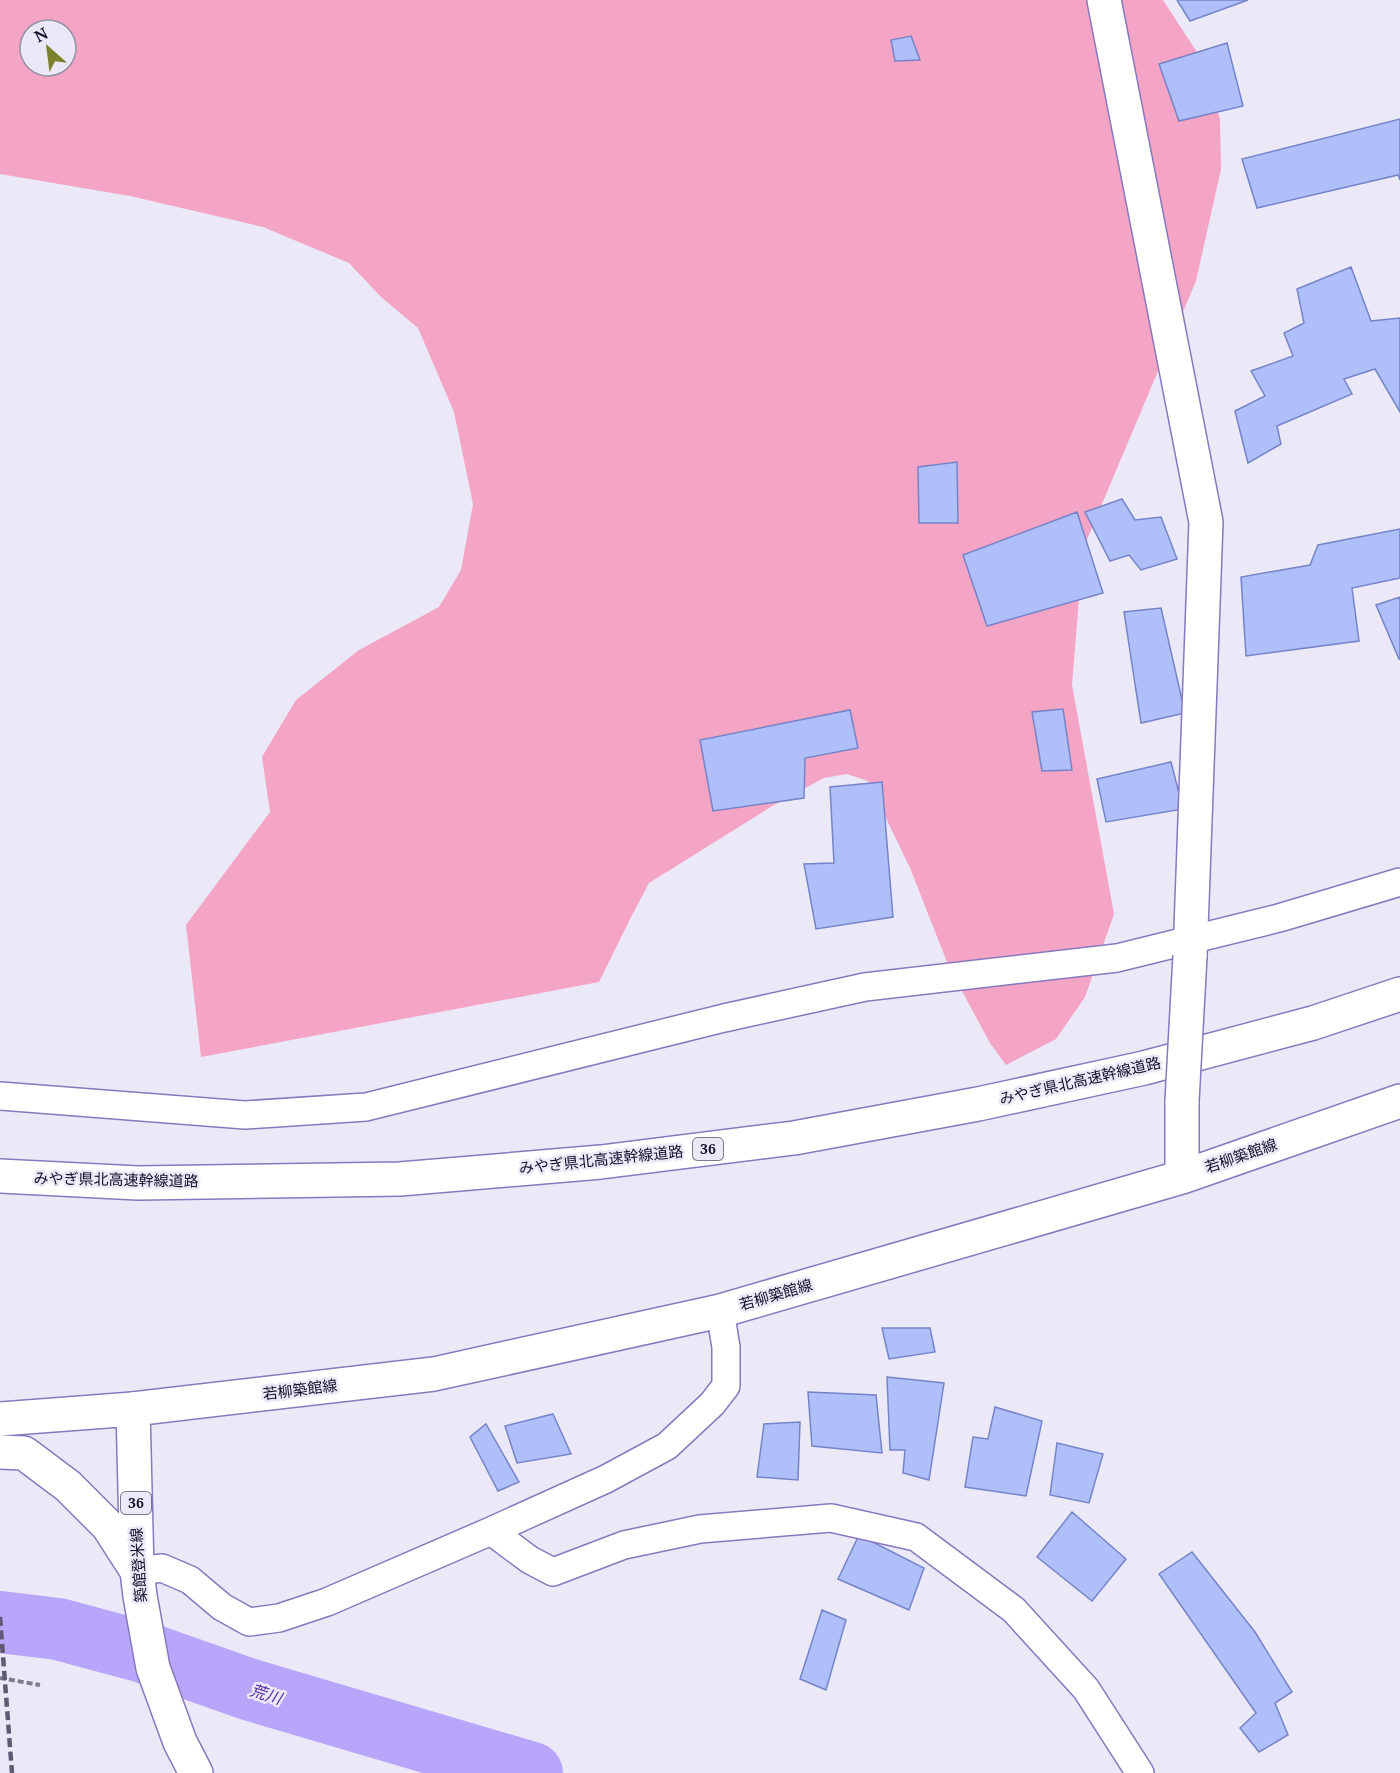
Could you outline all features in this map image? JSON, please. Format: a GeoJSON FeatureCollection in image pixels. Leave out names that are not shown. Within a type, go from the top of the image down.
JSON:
{"type":"FeatureCollection","features":[{"type":"Feature","properties":{"kind":"main road"},"geometry":{"type":"LineString","coordinates":[[1104,0],[1206,522],[1182,1101],[1182,1177]]}},
{"type":"Feature","properties":{"kind":"main road","name":"みやぎ県北高速幹線道路"},"geometry":{"type":"LineString","coordinates":[[0,1176],[138,1184],[400,1179],[601,1162],[794,1138],[978,1104],[1144,1068],[1312,1023],[1400,994]]}},
{"type":"Feature","properties":{"kind":"main road","name":"若柳築館線"},"geometry":{"type":"LineString","coordinates":[[133,1409],[434,1374],[720,1311],[1182,1177],[1400,1101]]}},
{"type":"Feature","properties":{"kind":"main road"},"geometry":{"type":"LineString","coordinates":[[0,1419],[133,1409]]}},
{"type":"Feature","properties":{"kind":"main road","name":"築館登米線"},"geometry":{"type":"LineString","coordinates":[[133,1409],[138,1584],[153,1668],[180,1742],[196,1773]]}},
{"type":"Feature","properties":{"kind":"main road"},"geometry":{"type":"LineString","coordinates":[[0,1452],[24,1453],[68,1486],[108,1526],[138,1584]]}},
{"type":"Feature","properties":{"kind":"street"},"geometry":{"type":"LineString","coordinates":[[0,1096],[244,1115],[366,1107],[724,1018],[865,987],[1190,948],[1279,918],[1400,882]]}},
{"type":"Feature","properties":{"kind":"street"},"geometry":{"type":"LineString","coordinates":[[138,1584],[162,1569],[190,1580],[222,1607],[249,1622],[279,1618],[327,1602],[491,1532],[606,1479],[667,1446],[712,1404],[726,1386],[726,1347],[720,1311]]}},
{"type":"Feature","properties":{"kind":"street"},"geometry":{"type":"LineString","coordinates":[[491,1532],[530,1560],[553,1572],[624,1545],[700,1529],[831,1518],[916,1537],[1014,1610],[1086,1689],[1140,1773]]}},
{"type":"Feature","properties":{"kind":"path"},"geometry":{"type":"LineString","coordinates":[[0,1678],[40,1686]]}},
{"type":"Feature","properties":{"kind":"shaded area"},"geometry":{"type":"Polygon","coordinates":[[[0,0],[1163,0],[1204,63],[1220,119],[1221,169],[1196,281],[1083,549],[1072,685],[1114,914],[1085,997],[1056,1039],[1006,1065],[990,1043],[949,967],[910,868],[868,781],[847,774],[824,778],[774,805],[649,883],[599,982],[201,1057],[186,925],[270,812],[262,757],[296,700],[359,650],[439,607],[461,570],[473,504],[454,412],[418,328],[381,297],[349,263],[263,227],[130,196],[0,174],[0,0]]]}},
{"type":"Feature","properties":{"kind":"building"},"geometry":{"type":"Polygon","coordinates":[[[1177,0],[1248,0],[1190,21],[1177,0]]]}},
{"type":"Feature","properties":{"kind":"building"},"geometry":{"type":"Polygon","coordinates":[[[911,36],[920,60],[895,61],[891,40],[911,36]]]}},
{"type":"Feature","properties":{"kind":"building"},"geometry":{"type":"Polygon","coordinates":[[[1227,43],[1243,106],[1179,121],[1159,64],[1227,43]]]}},
{"type":"Feature","properties":{"kind":"building"},"geometry":{"type":"Polygon","coordinates":[[[1400,119],[1400,180],[1398,175],[1257,208],[1242,159],[1400,119]]]}},
{"type":"Feature","properties":{"kind":"building"},"geometry":{"type":"Polygon","coordinates":[[[1351,267],[1371,321],[1400,318],[1400,412],[1375,369],[1344,379],[1352,394],[1277,426],[1281,444],[1248,463],[1235,411],[1265,396],[1251,371],[1293,356],[1284,333],[1304,323],[1297,289],[1351,267]]]}},
{"type":"Feature","properties":{"kind":"building"},"geometry":{"type":"Polygon","coordinates":[[[957,462],[958,523],[919,523],[918,467],[957,462]]]}},
{"type":"Feature","properties":{"kind":"building"},"geometry":{"type":"Polygon","coordinates":[[[1122,499],[1135,520],[1161,517],[1177,559],[1141,570],[1129,555],[1110,561],[1085,512],[1122,499]]]}},
{"type":"Feature","properties":{"kind":"building"},"geometry":{"type":"Polygon","coordinates":[[[1077,512],[1103,593],[987,626],[963,555],[1077,512]]]}},
{"type":"Feature","properties":{"kind":"building"},"geometry":{"type":"Polygon","coordinates":[[[1400,529],[1400,578],[1352,588],[1359,641],[1246,656],[1241,577],[1310,565],[1318,545],[1400,529]]]}},
{"type":"Feature","properties":{"kind":"building"},"geometry":{"type":"Polygon","coordinates":[[[1400,597],[1400,659],[1399,659],[1376,605],[1400,597]]]}},
{"type":"Feature","properties":{"kind":"building"},"geometry":{"type":"Polygon","coordinates":[[[1161,608],[1185,713],[1141,723],[1124,612],[1161,608]]]}},
{"type":"Feature","properties":{"kind":"building"},"geometry":{"type":"Polygon","coordinates":[[[1063,709],[1072,770],[1042,771],[1032,712],[1063,709]]]}},
{"type":"Feature","properties":{"kind":"building"},"geometry":{"type":"Polygon","coordinates":[[[850,710],[858,748],[805,758],[804,798],[713,811],[700,740],[850,710]]]}},
{"type":"Feature","properties":{"kind":"building"},"geometry":{"type":"Polygon","coordinates":[[[1171,762],[1183,809],[1106,822],[1097,779],[1171,762]]]}},
{"type":"Feature","properties":{"kind":"building"},"geometry":{"type":"Polygon","coordinates":[[[882,782],[893,917],[816,929],[804,864],[834,863],[830,787],[882,782]]]}},
{"type":"Feature","properties":{"kind":"building"},"geometry":{"type":"Polygon","coordinates":[[[882,1328],[930,1328],[935,1352],[889,1359],[882,1328]]]}},
{"type":"Feature","properties":{"kind":"building"},"geometry":{"type":"Polygon","coordinates":[[[887,1377],[944,1383],[929,1480],[903,1473],[905,1450],[890,1450],[887,1377]]]}},
{"type":"Feature","properties":{"kind":"building"},"geometry":{"type":"Polygon","coordinates":[[[808,1392],[876,1395],[882,1453],[812,1446],[808,1392]]]}},
{"type":"Feature","properties":{"kind":"building"},"geometry":{"type":"Polygon","coordinates":[[[995,1407],[1042,1421],[1026,1496],[965,1487],[973,1437],[988,1439],[995,1407]]]}},
{"type":"Feature","properties":{"kind":"building"},"geometry":{"type":"Polygon","coordinates":[[[553,1414],[571,1454],[517,1463],[505,1426],[553,1414]]]}},
{"type":"Feature","properties":{"kind":"building"},"geometry":{"type":"Polygon","coordinates":[[[800,1422],[798,1480],[757,1477],[764,1424],[800,1422]]]}},
{"type":"Feature","properties":{"kind":"building"},"geometry":{"type":"Polygon","coordinates":[[[486,1424],[519,1482],[498,1491],[470,1437],[486,1424]]]}},
{"type":"Feature","properties":{"kind":"building"},"geometry":{"type":"Polygon","coordinates":[[[1057,1443],[1103,1454],[1089,1503],[1050,1495],[1057,1443]]]}},
{"type":"Feature","properties":{"kind":"building"},"geometry":{"type":"Polygon","coordinates":[[[1072,1512],[1126,1559],[1092,1601],[1037,1557],[1072,1512]]]}},
{"type":"Feature","properties":{"kind":"building"},"geometry":{"type":"Polygon","coordinates":[[[859,1535],[924,1568],[909,1610],[838,1579],[859,1535]]]}},
{"type":"Feature","properties":{"kind":"building"},"geometry":{"type":"Polygon","coordinates":[[[1192,1552],[1255,1632],[1292,1692],[1275,1703],[1288,1735],[1259,1752],[1240,1728],[1256,1713],[1159,1574],[1192,1552]]]}},
{"type":"Feature","properties":{"kind":"building"},"geometry":{"type":"Polygon","coordinates":[[[822,1610],[846,1620],[826,1690],[800,1679],[822,1610]]]}},
{"type":"Feature","properties":{"kind":"waterway","name":"荒川"},"geometry":{"type":"LineString","coordinates":[[0,1622],[58,1629],[140,1651],[251,1690],[532,1773]]}},
{"type":"Feature","properties":{"kind":"railway"},"geometry":{"type":"LineString","coordinates":[[0,1617],[12,1773]]}}]}
